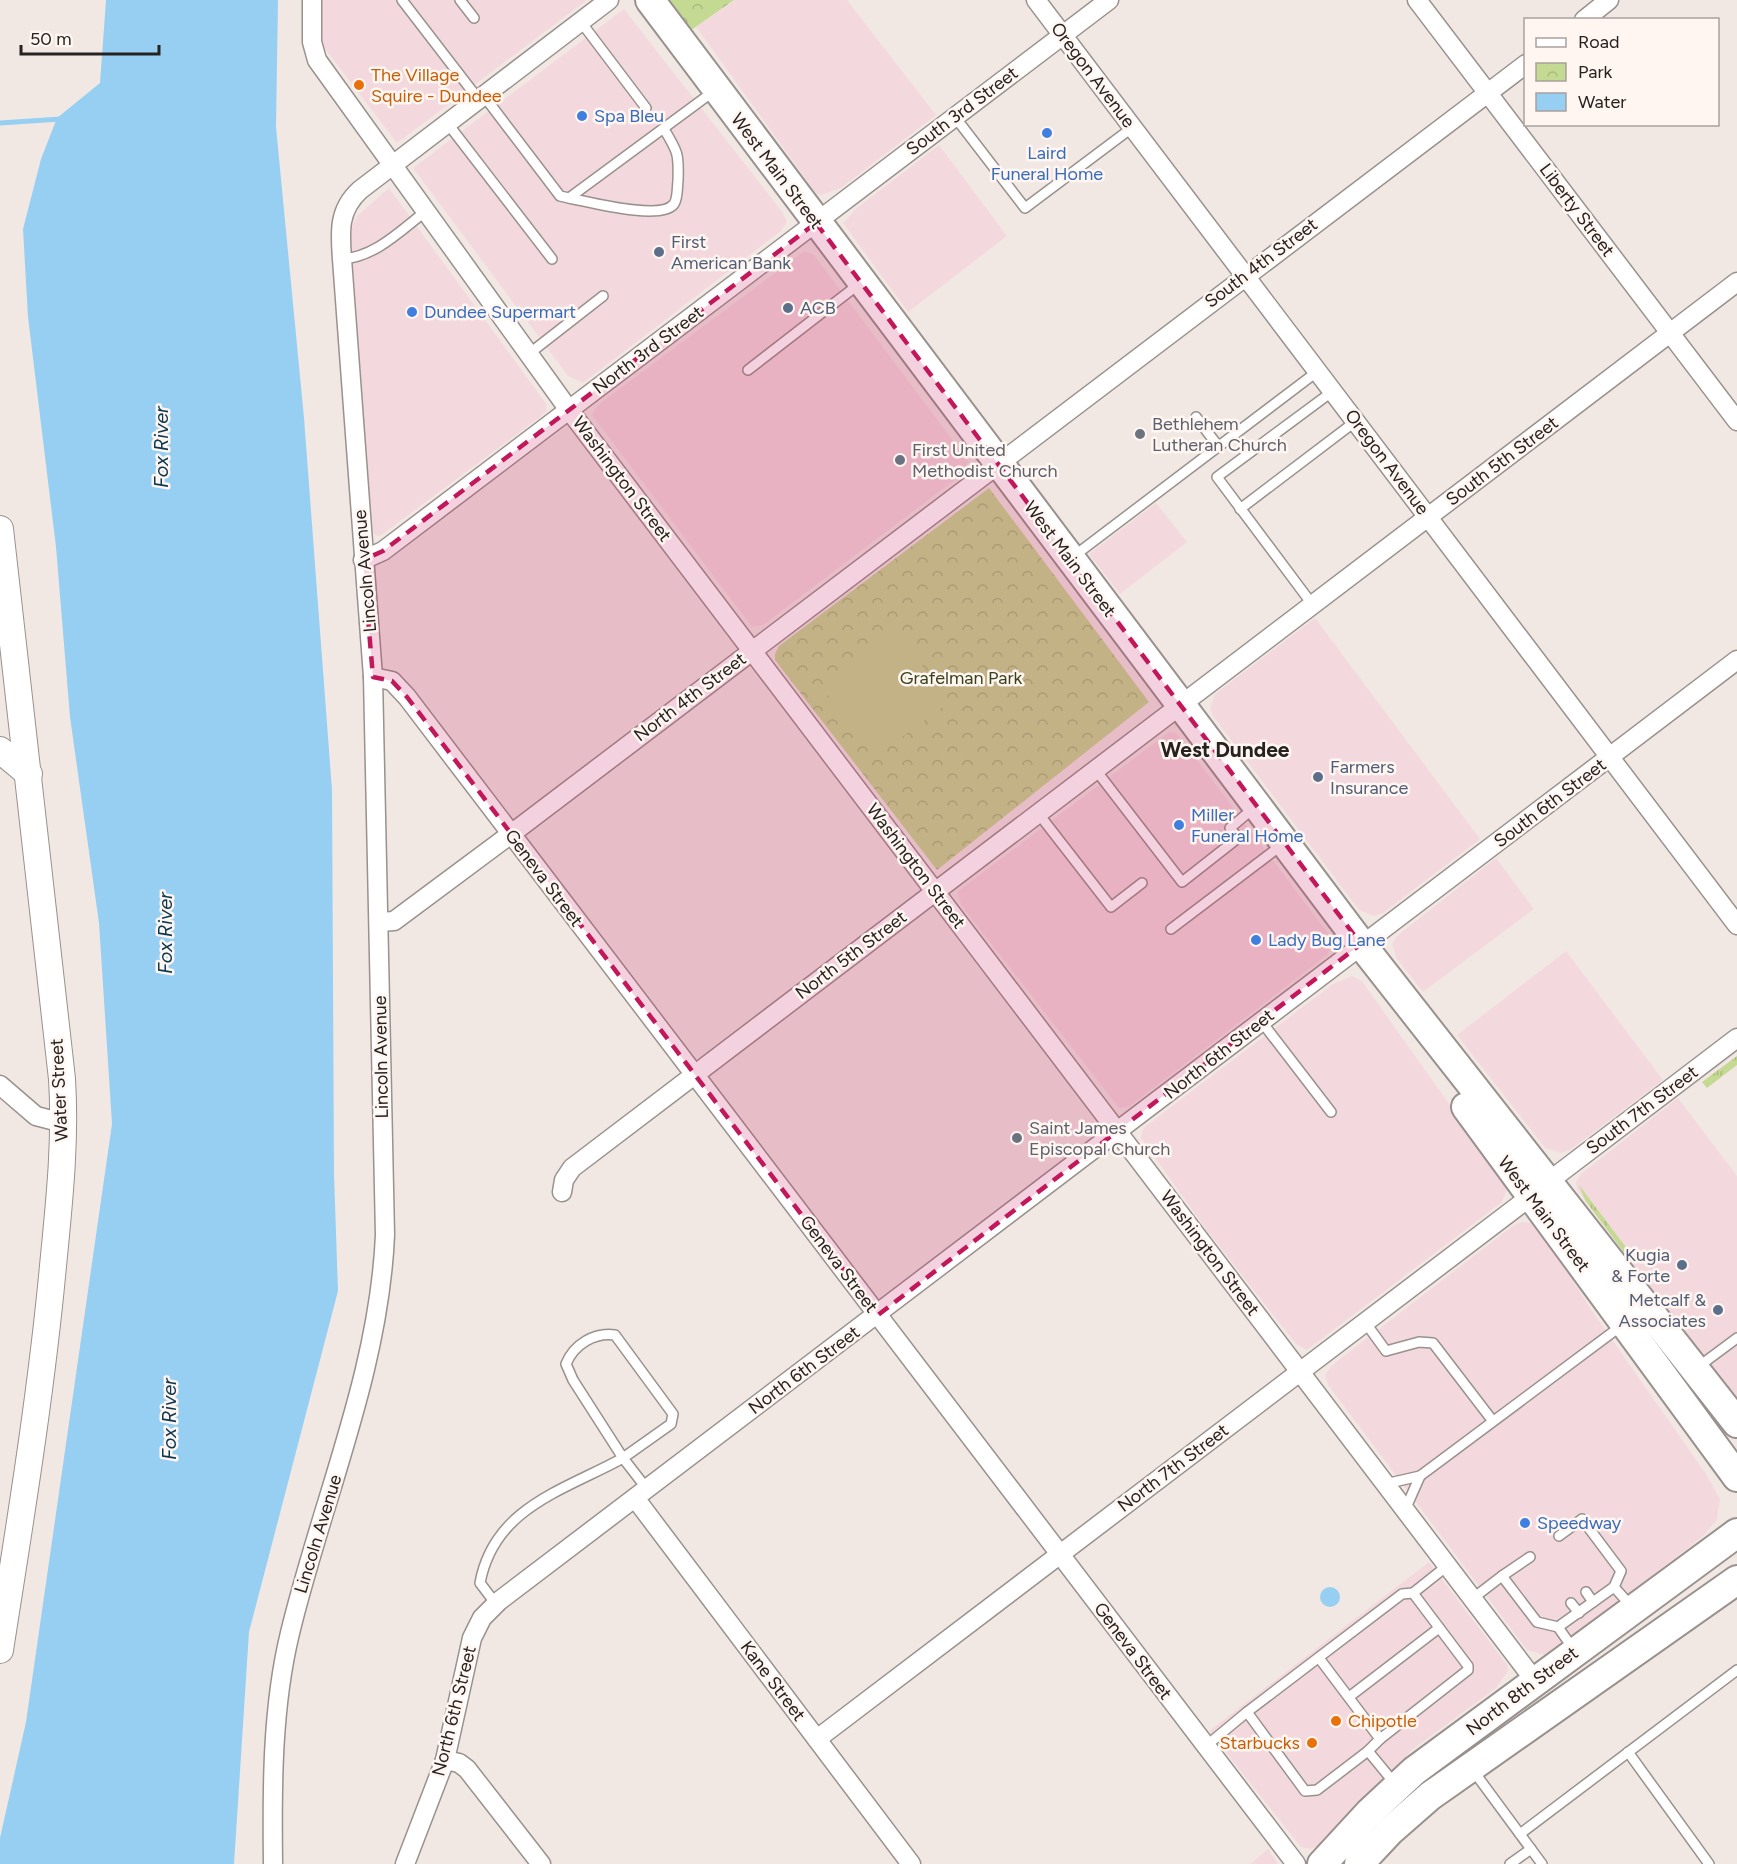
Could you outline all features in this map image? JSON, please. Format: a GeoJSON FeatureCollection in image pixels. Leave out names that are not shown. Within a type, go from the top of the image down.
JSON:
{"type":"FeatureCollection","features":[{"type":"Feature","properties":{"kind":"main road","name":"West Main Street"},"geometry":{"type":"LineString","coordinates":[[650,0],[997,464],[1361,944],[1539,1190],[1625,1322],[1737,1477]]}},
{"type":"Feature","properties":{"kind":"main road","name":"West Main Street"},"geometry":{"type":"LineString","coordinates":[[1539,1190],[1694,1369],[1737,1424]]}},
{"type":"Feature","properties":{"kind":"main road","name":"North 8th Street"},"geometry":{"type":"LineString","coordinates":[[1322,1864],[1398,1786],[1534,1681],[1737,1533]]}},
{"type":"Feature","properties":{"kind":"main road","name":"North 8th Street"},"geometry":{"type":"LineString","coordinates":[[1359,1864],[1410,1812],[1470,1767],[1737,1581]]}},
{"type":"Feature","properties":{"kind":"street","name":"Washington Street"},"geometry":{"type":"LineString","coordinates":[[312,0],[312,42],[316,58],[569,410],[1534,1681]]}},
{"type":"Feature","properties":{"kind":"street","name":"Lincoln Avenue"},"geometry":{"type":"LineString","coordinates":[[273,1864],[275,1751],[281,1677],[298,1600],[357,1404],[372,1339],[383,1272],[385,1226],[373,677],[340,237],[342,215],[351,198],[609,0]]}},
{"type":"Feature","properties":{"kind":"street","name":"Oregon Avenue"},"geometry":{"type":"LineString","coordinates":[[1036,0],[1737,925]]}},
{"type":"Feature","properties":{"kind":"street","name":"South 3rd Street"},"geometry":{"type":"LineString","coordinates":[[816,223],[1108,0]]}},
{"type":"Feature","properties":{"kind":"street","name":"Liberty Street"},"geometry":{"type":"LineString","coordinates":[[1418,0],[1737,421]]}},
{"type":"Feature","properties":{"kind":"street"},"geometry":{"type":"LineString","coordinates":[[1586,18],[1609,0]]}},
{"type":"Feature","properties":{"kind":"street","name":"South 4th Street"},"geometry":{"type":"LineString","coordinates":[[997,464],[1524,66]]}},
{"type":"Feature","properties":{"kind":"street","name":"North 3rd Street"},"geometry":{"type":"LineString","coordinates":[[363,560],[383,551],[816,223]]}},
{"type":"Feature","properties":{"kind":"street","name":"South 5th Street"},"geometry":{"type":"LineString","coordinates":[[1180,704],[1737,282]]}},
{"type":"Feature","properties":{"kind":"street","name":"North 4th Street"},"geometry":{"type":"LineString","coordinates":[[380,922],[394,921],[997,464]]}},
{"type":"Feature","properties":{"kind":"street","name":"Water Street"},"geometry":{"type":"LineString","coordinates":[[0,530],[62,1079],[63,1123],[63,1161],[43,1365],[7,1558],[0,1650]]}},
{"type":"Feature","properties":{"kind":"street","name":"South 6th Street"},"geometry":{"type":"LineString","coordinates":[[1361,944],[1737,660]]}},
{"type":"Feature","properties":{"kind":"street","name":"Geneva Street"},"geometry":{"type":"LineString","coordinates":[[373,677],[392,681],[402,691],[1296,1864]]}},
{"type":"Feature","properties":{"kind":"street","name":"North 5th Street"},"geometry":{"type":"LineString","coordinates":[[562,1192],[564,1180],[572,1168],[1180,704]]}},
{"type":"Feature","properties":{"kind":"street"},"geometry":{"type":"LineString","coordinates":[[0,750],[29,774]]}},
{"type":"Feature","properties":{"kind":"street","name":"North 6th Street"},"geometry":{"type":"LineString","coordinates":[[405,1864],[445,1760],[472,1638],[479,1622],[496,1604],[878,1315],[1361,944]]}},
{"type":"Feature","properties":{"kind":"street","name":"South 7th Street"},"geometry":{"type":"LineString","coordinates":[[1539,1190],[1737,1038]]}},
{"type":"Feature","properties":{"kind":"street"},"geometry":{"type":"LineString","coordinates":[[0,1085],[36,1116],[63,1123]]}},
{"type":"Feature","properties":{"kind":"street","name":"North 7th Street"},"geometry":{"type":"LineString","coordinates":[[817,1739],[1539,1190]]}},
{"type":"Feature","properties":{"kind":"street","name":"Kane Street"},"geometry":{"type":"LineString","coordinates":[[641,1493],[817,1739],[911,1864]]}},
{"type":"Feature","properties":{"kind":"street"},"geometry":{"type":"LineString","coordinates":[[445,1760],[459,1763],[469,1771],[542,1864]]}},
{"type":"Feature","properties":{"kind":"lane"},"geometry":{"type":"LineString","coordinates":[[403,0],[560,196],[662,212],[669,208],[677,197],[679,154],[664,129]]}},
{"type":"Feature","properties":{"kind":"lane"},"geometry":{"type":"LineString","coordinates":[[460,0],[474,18]]}},
{"type":"Feature","properties":{"kind":"lane"},"geometry":{"type":"LineString","coordinates":[[581,22],[646,108]]}},
{"type":"Feature","properties":{"kind":"lane"},"geometry":{"type":"LineString","coordinates":[[569,198],[716,89]]}},
{"type":"Feature","properties":{"kind":"lane"},"geometry":{"type":"LineString","coordinates":[[955,117],[1024,208],[1132,127]]}},
{"type":"Feature","properties":{"kind":"lane"},"geometry":{"type":"LineString","coordinates":[[448,124],[552,259]]}},
{"type":"Feature","properties":{"kind":"lane"},"geometry":{"type":"LineString","coordinates":[[342,259],[356,258],[371,252],[426,211]]}},
{"type":"Feature","properties":{"kind":"lane"},"geometry":{"type":"LineString","coordinates":[[748,370],[860,282]]}},
{"type":"Feature","properties":{"kind":"lane"},"geometry":{"type":"LineString","coordinates":[[530,353],[603,296]]}},
{"type":"Feature","properties":{"kind":"lane"},"geometry":{"type":"LineString","coordinates":[[1070,559],[1318,371]]}},
{"type":"Feature","properties":{"kind":"lane"},"geometry":{"type":"LineString","coordinates":[[1312,604],[1216,477],[1333,391]]}},
{"type":"Feature","properties":{"kind":"lane"},"geometry":{"type":"LineString","coordinates":[[1196,417],[1218,446]]}},
{"type":"Feature","properties":{"kind":"lane"},"geometry":{"type":"LineString","coordinates":[[1240,508],[1356,421]]}},
{"type":"Feature","properties":{"kind":"lane"},"geometry":{"type":"LineString","coordinates":[[1095,769],[1182,882],[1238,838],[1230,828],[1257,806]]}},
{"type":"Feature","properties":{"kind":"lane"},"geometry":{"type":"LineString","coordinates":[[1038,813],[1111,907],[1142,883]]}},
{"type":"Feature","properties":{"kind":"lane"},"geometry":{"type":"LineString","coordinates":[[1171,929],[1285,843]]}},
{"type":"Feature","properties":{"kind":"lane"},"geometry":{"type":"LineString","coordinates":[[1262,1021],[1331,1112]]}},
{"type":"Feature","properties":{"kind":"lane"},"geometry":{"type":"LineString","coordinates":[[1365,1322],[1386,1351],[1419,1342],[1433,1343],[1492,1420]]}},
{"type":"Feature","properties":{"kind":"lane"},"geometry":{"type":"LineString","coordinates":[[1385,1484],[1420,1476],[1625,1322]]}},
{"type":"Feature","properties":{"kind":"lane"},"geometry":{"type":"LineString","coordinates":[[496,1604],[480,1583],[484,1560],[499,1534],[541,1499],[623,1458],[671,1424],[673,1414],[615,1335],[603,1333],[591,1338],[570,1354],[566,1364],[573,1380],[623,1458],[641,1493]]}},
{"type":"Feature","properties":{"kind":"lane"},"geometry":{"type":"LineString","coordinates":[[1694,1369],[1737,1338]]}},
{"type":"Feature","properties":{"kind":"lane"},"geometry":{"type":"LineString","coordinates":[[1405,1510],[1420,1476]]}},
{"type":"Feature","properties":{"kind":"lane"},"geometry":{"type":"LineString","coordinates":[[1558,1627],[1614,1587],[1621,1571],[1581,1519],[1559,1536]]}},
{"type":"Feature","properties":{"kind":"lane"},"geometry":{"type":"LineString","coordinates":[[1472,1599],[1530,1557]]}},
{"type":"Feature","properties":{"kind":"lane"},"geometry":{"type":"LineString","coordinates":[[1206,1746],[1402,1594],[1413,1593],[1447,1566]]}},
{"type":"Feature","properties":{"kind":"lane"},"geometry":{"type":"LineString","coordinates":[[1502,1576],[1537,1622],[1558,1627],[1575,1652]]}},
{"type":"Feature","properties":{"kind":"lane"},"geometry":{"type":"LineString","coordinates":[[1614,1587],[1633,1609]]}},
{"type":"Feature","properties":{"kind":"lane"},"geometry":{"type":"LineString","coordinates":[[1586,1592],[1593,1602]]}},
{"type":"Feature","properties":{"kind":"lane"},"geometry":{"type":"LineString","coordinates":[[1247,1712],[1305,1791],[1317,1790],[1368,1751],[1380,1738],[1466,1674],[1468,1666],[1413,1593]]}},
{"type":"Feature","properties":{"kind":"lane"},"geometry":{"type":"LineString","coordinates":[[1571,1603],[1579,1613]]}},
{"type":"Feature","properties":{"kind":"lane"},"geometry":{"type":"LineString","coordinates":[[1348,1697],[1439,1628]]}},
{"type":"Feature","properties":{"kind":"lane"},"geometry":{"type":"LineString","coordinates":[[1319,1658],[1380,1738]]}},
{"type":"Feature","properties":{"kind":"lane"},"geometry":{"type":"LineString","coordinates":[[1520,1834],[1737,1670]]}},
{"type":"Feature","properties":{"kind":"lane"},"geometry":{"type":"LineString","coordinates":[[1368,1751],[1398,1786]]}},
{"type":"Feature","properties":{"kind":"lane"},"geometry":{"type":"LineString","coordinates":[[1628,1752],[1709,1864]]}},
{"type":"Feature","properties":{"kind":"lane"},"geometry":{"type":"LineString","coordinates":[[1470,1767],[1542,1864]]}},
{"type":"Feature","properties":{"kind":"lane"},"geometry":{"type":"LineString","coordinates":[[1510,1864],[1531,1849]]}},
{"type":"Feature","properties":{"kind":"highlighted area"},"geometry":{"type":"Polygon","coordinates":[[[816,223],[1361,944],[878,1315],[407,697],[392,681],[373,677],[363,560],[383,551],[816,223]]]}},
{"type":"Feature","properties":{"kind":"shaded area"},"geometry":{"type":"Polygon","coordinates":[[[320,0],[587,0],[397,143],[319,41],[320,0]]]}},
{"type":"Feature","properties":{"kind":"shaded area"},"geometry":{"type":"Polygon","coordinates":[[[735,0],[847,0],[936,115],[841,188],[821,195],[816,193],[696,27],[735,0]]]}},
{"type":"Feature","properties":{"kind":"shaded area"},"geometry":{"type":"Polygon","coordinates":[[[624,9],[783,213],[787,222],[781,231],[583,383],[568,376],[413,168],[624,9]]]}},
{"type":"Feature","properties":{"kind":"shaded area"},"geometry":{"type":"Polygon","coordinates":[[[939,145],[1007,236],[908,312],[843,223],[857,208],[939,145]]]}},
{"type":"Feature","properties":{"kind":"shaded area"},"geometry":{"type":"Polygon","coordinates":[[[389,188],[547,405],[546,411],[540,417],[380,536],[375,535],[372,531],[351,241],[352,227],[357,216],[389,188]]]}},
{"type":"Feature","properties":{"kind":"shaded area"},"geometry":{"type":"Polygon","coordinates":[[[804,251],[814,255],[969,462],[956,479],[763,625],[752,627],[592,415],[598,405],[804,251]]]}},
{"type":"Feature","properties":{"kind":"shaded area"},"geometry":{"type":"Polygon","coordinates":[[[1156,503],[1187,542],[1120,594],[1089,554],[1156,503]]]}},
{"type":"Feature","properties":{"kind":"shaded area"},"geometry":{"type":"Polygon","coordinates":[[[1315,618],[1480,839],[1383,913],[1374,916],[1359,910],[1213,716],[1210,708],[1215,694],[1315,618]]]}},
{"type":"Feature","properties":{"kind":"shaded area"},"geometry":{"type":"Polygon","coordinates":[[[1169,732],[1176,733],[1182,740],[1333,943],[1327,955],[1130,1106],[1119,1108],[961,905],[957,892],[1169,732]]]}},
{"type":"Feature","properties":{"kind":"shaded area"},"geometry":{"type":"Polygon","coordinates":[[[1496,858],[1534,909],[1423,992],[1397,959],[1392,944],[1397,936],[1496,858]]]}},
{"type":"Feature","properties":{"kind":"shaded area"},"geometry":{"type":"Polygon","coordinates":[[[1566,951],[1663,1080],[1570,1150],[1561,1153],[1545,1148],[1457,1035],[1566,951]]]}},
{"type":"Feature","properties":{"kind":"shaded area"},"geometry":{"type":"Polygon","coordinates":[[[1352,976],[1362,981],[1508,1187],[1502,1202],[1307,1350],[1296,1344],[1208,1232],[1141,1138],[1146,1126],[1333,984],[1352,976]]]}},
{"type":"Feature","properties":{"kind":"shaded area"},"geometry":{"type":"Polygon","coordinates":[[[1678,1098],[1737,1176],[1737,1397],[1714,1374],[1577,1189],[1576,1182],[1581,1174],[1678,1098]]]}},
{"type":"Feature","properties":{"kind":"shaded area"},"geometry":{"type":"Polygon","coordinates":[[[1522,1222],[1533,1223],[1540,1227],[1590,1308],[1706,1474],[1720,1499],[1717,1520],[1702,1537],[1552,1652],[1544,1655],[1527,1650],[1328,1385],[1325,1375],[1331,1366],[1514,1225],[1522,1222]]]}},
{"type":"Feature","properties":{"kind":"shaded area"},"geometry":{"type":"Polygon","coordinates":[[[1429,1562],[1507,1665],[1508,1671],[1496,1688],[1413,1749],[1318,1846],[1311,1849],[1301,1847],[1209,1731],[1429,1562]]]}},
{"type":"Feature","properties":{"kind":"shaded area"},"geometry":{"type":"Polygon","coordinates":[[[1268,1849],[1278,1864],[1250,1864],[1268,1849]]]}},
{"type":"Feature","properties":{"kind":"green space"},"geometry":{"type":"Polygon","coordinates":[[[651,0],[734,0],[680,38],[651,0]]]}},
{"type":"Feature","properties":{"kind":"green space","name":"Grafelman Park"},"geometry":{"type":"Polygon","coordinates":[[[989,488],[1149,702],[937,870],[775,660],[775,654],[779,646],[989,488]]]}},
{"type":"Feature","properties":{"kind":"green space"},"geometry":{"type":"Polygon","coordinates":[[[896,630],[949,702],[874,758],[822,687],[896,630]]]}},
{"type":"Feature","properties":{"kind":"green space"},"geometry":{"type":"Polygon","coordinates":[[[1737,1056],[1737,1065],[1707,1088],[1702,1082],[1737,1056]]]}},
{"type":"Feature","properties":{"kind":"green space"},"geometry":{"type":"Polygon","coordinates":[[[1579,1185],[1637,1262],[1631,1262],[1585,1200],[1579,1185]]]}},
{"type":"Feature","properties":{"kind":"water","name":"Fox River"},"geometry":{"type":"Polygon","coordinates":[[[106,0],[278,0],[276,127],[304,418],[332,790],[334,1174],[338,1291],[249,1632],[234,1864],[0,1864],[0,1838],[26,1722],[112,1124],[99,923],[70,717],[56,547],[28,317],[23,229],[41,159],[57,118],[100,83],[106,0]]]}},
{"type":"Feature","properties":{"kind":"water"},"geometry":{"type":"Polygon","coordinates":[[[1330,1587],[1337,1590],[1340,1597],[1337,1604],[1330,1607],[1323,1604],[1320,1597],[1323,1590],[1330,1587]]]}},
{"type":"Feature","properties":{"kind":"waterway"},"geometry":{"type":"LineString","coordinates":[[0,123],[61,119]]}},
{"type":"Feature","properties":{"kind":"place","name":"The Village Squire - Dundee"},"geometry":{"type":"Point","coordinates":[359,85]}},
{"type":"Feature","properties":{"kind":"place","name":"Spa Bleu"},"geometry":{"type":"Point","coordinates":[582,116]}},
{"type":"Feature","properties":{"kind":"place","name":"Laird Funeral Home"},"geometry":{"type":"Point","coordinates":[1047,133]}},
{"type":"Feature","properties":{"kind":"place","name":"First American Bank"},"geometry":{"type":"Point","coordinates":[659,252]}},
{"type":"Feature","properties":{"kind":"place","name":"ACB"},"geometry":{"type":"Point","coordinates":[788,308]}},
{"type":"Feature","properties":{"kind":"place","name":"Dundee Supermart"},"geometry":{"type":"Point","coordinates":[412,312]}},
{"type":"Feature","properties":{"kind":"place","name":"Bethlehem Lutheran Church"},"geometry":{"type":"Point","coordinates":[1140,434]}},
{"type":"Feature","properties":{"kind":"place","name":"First United Methodist Church"},"geometry":{"type":"Point","coordinates":[900,460]}},
{"type":"Feature","properties":{"kind":"place","name":"Farmers Insurance"},"geometry":{"type":"Point","coordinates":[1318,777]}},
{"type":"Feature","properties":{"kind":"place","name":"Miller Funeral Home"},"geometry":{"type":"Point","coordinates":[1179,825]}},
{"type":"Feature","properties":{"kind":"place","name":"Lady Bug Lane"},"geometry":{"type":"Point","coordinates":[1256,940]}},
{"type":"Feature","properties":{"kind":"place","name":"Saint James Episcopal Church"},"geometry":{"type":"Point","coordinates":[1017,1138]}},
{"type":"Feature","properties":{"kind":"place","name":"Kugia & Forte"},"geometry":{"type":"Point","coordinates":[1682,1265]}},
{"type":"Feature","properties":{"kind":"place","name":"Metcalf & Associates"},"geometry":{"type":"Point","coordinates":[1718,1310]}},
{"type":"Feature","properties":{"kind":"place","name":"Speedway"},"geometry":{"type":"Point","coordinates":[1525,1523]}},
{"type":"Feature","properties":{"kind":"place","name":"Chipotle"},"geometry":{"type":"Point","coordinates":[1336,1721]}},
{"type":"Feature","properties":{"kind":"place","name":"Starbucks"},"geometry":{"type":"Point","coordinates":[1312,1743]}},
{"type":"Feature","properties":{"kind":"district","name":"West Dundee"},"geometry":{"type":"Point","coordinates":[1225,749]}}]}
